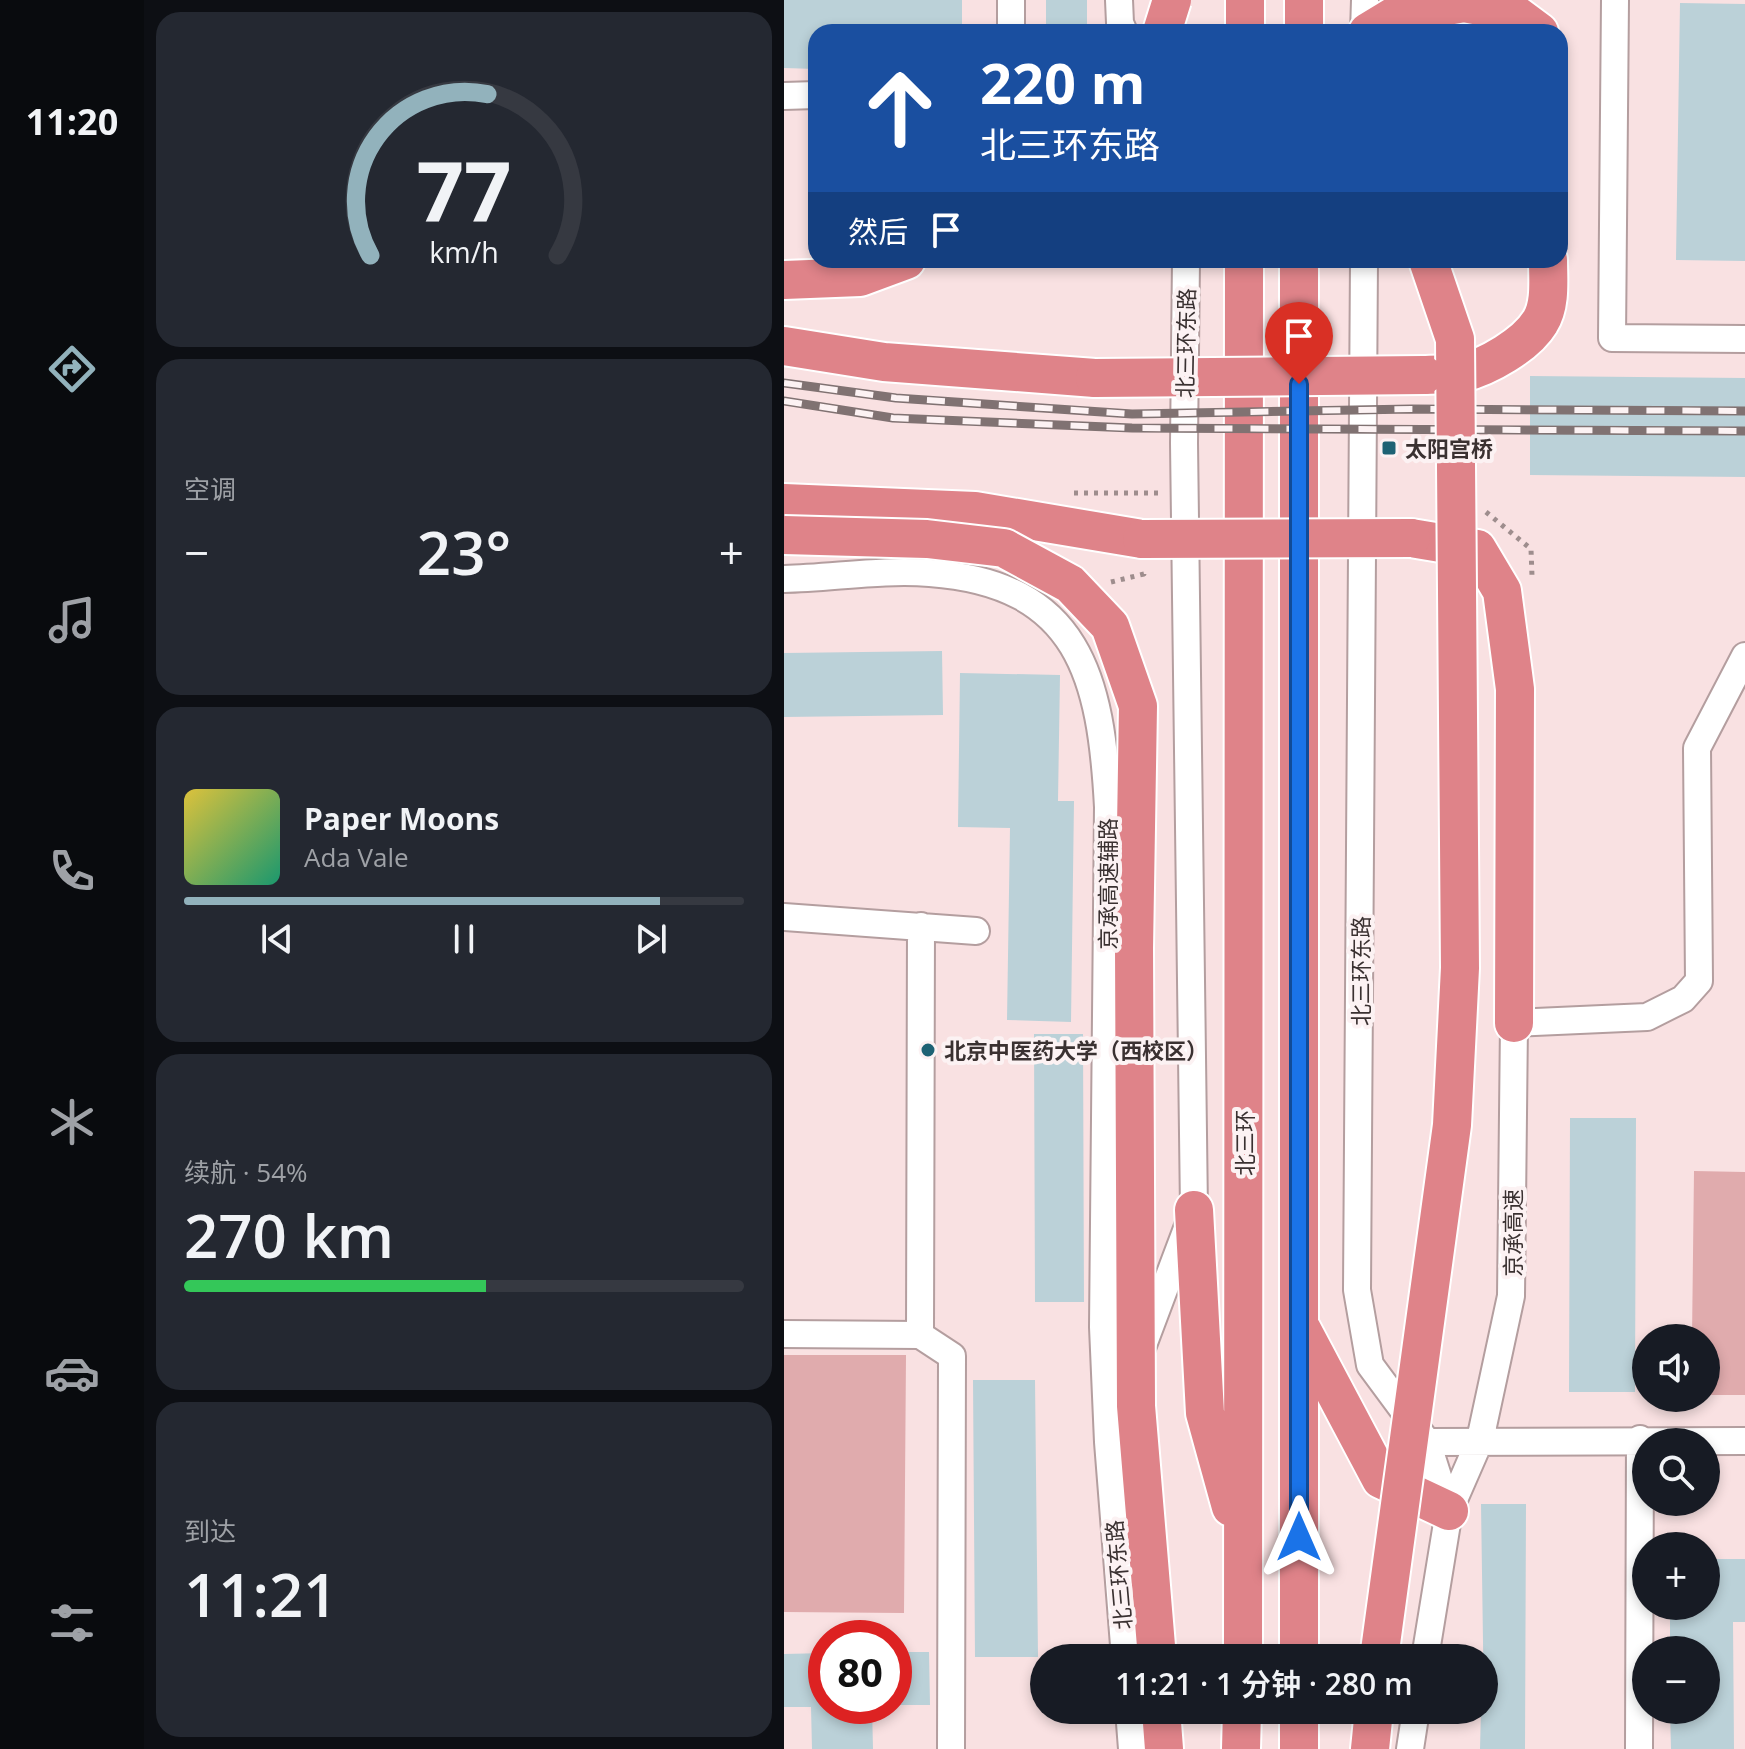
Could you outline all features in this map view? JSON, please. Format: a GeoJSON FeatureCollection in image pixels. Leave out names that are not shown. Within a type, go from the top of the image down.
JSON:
{"type":"FeatureCollection","features":[{"type":"Feature","properties":{"kind":"highway"},"geometry":{"type":"LineString","coordinates":[[1164,24],[1170,0]]}},
{"type":"Feature","properties":{"kind":"highway"},"geometry":{"type":"LineString","coordinates":[[1245,0],[1245,24]]}},
{"type":"Feature","properties":{"kind":"highway"},"geometry":{"type":"LineString","coordinates":[[1304,0],[1304,24]]}},
{"type":"Feature","properties":{"kind":"highway"},"geometry":{"type":"LineString","coordinates":[[1380,24],[1396,15],[1464,3],[1512,12],[1528,24]]}},
{"type":"Feature","properties":{"kind":"highway"},"geometry":{"type":"LineString","coordinates":[[784,280],[860,277],[884,268]]}},
{"type":"Feature","properties":{"kind":"highway"},"geometry":{"type":"LineString","coordinates":[[1381,1644],[1452,1125],[1460,968],[1455,339],[1431,268]]}},
{"type":"Feature","properties":{"kind":"highway"},"geometry":{"type":"LineString","coordinates":[[784,346],[884,362],[1095,378],[1462,373],[1492,360],[1523,340],[1541,321],[1548,294],[1548,268]]}},
{"type":"Feature","properties":{"kind":"highway","name":"北三环"},"geometry":{"type":"LineString","coordinates":[[1243,1644],[1244,276]]}},
{"type":"Feature","properties":{"kind":"highway"},"geometry":{"type":"LineString","coordinates":[[1299,276],[1299,1644]]}},
{"type":"Feature","properties":{"kind":"highway"},"geometry":{"type":"LineString","coordinates":[[784,503],[975,511],[1142,539],[1411,538],[1477,549],[1502,591],[1515,689],[1514,1023]]}},
{"type":"Feature","properties":{"kind":"highway"},"geometry":{"type":"LineString","coordinates":[[784,535],[927,539],[1004,548],[1070,584],[1110,626],[1138,706],[1134,948],[1136,1406],[1156,1644]]}},
{"type":"Feature","properties":{"kind":"highway"},"geometry":{"type":"LineString","coordinates":[[1194,1210],[1205,1413],[1244,1555]]}},
{"type":"Feature","properties":{"kind":"highway"},"geometry":{"type":"LineString","coordinates":[[1299,1324],[1381,1479],[1449,1511]]}},
{"type":"Feature","properties":{"kind":"highway"},"geometry":{"type":"LineString","coordinates":[[1162,1724],[1164,1749]]}},
{"type":"Feature","properties":{"kind":"highway"},"geometry":{"type":"LineString","coordinates":[[1241,1749],[1242,1724]]}},
{"type":"Feature","properties":{"kind":"highway"},"geometry":{"type":"LineString","coordinates":[[1299,1724],[1299,1749]]}},
{"type":"Feature","properties":{"kind":"highway"},"geometry":{"type":"LineString","coordinates":[[1370,1749],[1373,1724]]}},
{"type":"Feature","properties":{"kind":"street"},"geometry":{"type":"LineString","coordinates":[[1011,0],[1011,24]]}},
{"type":"Feature","properties":{"kind":"street"},"geometry":{"type":"LineString","coordinates":[[1119,0],[1123,24]]}},
{"type":"Feature","properties":{"kind":"street"},"geometry":{"type":"LineString","coordinates":[[1170,0],[1172,24]]}},
{"type":"Feature","properties":{"kind":"street"},"geometry":{"type":"LineString","coordinates":[[1365,0],[1366,24]]}},
{"type":"Feature","properties":{"kind":"street"},"geometry":{"type":"LineString","coordinates":[[1615,0],[1612,338],[1745,339]]}},
{"type":"Feature","properties":{"kind":"street"},"geometry":{"type":"LineString","coordinates":[[784,96],[808,95]]}},
{"type":"Feature","properties":{"kind":"street","name":"北三环东路"},"geometry":{"type":"LineString","coordinates":[[1124,1644],[1108,1442],[1194,1210],[1185,493],[1186,268]]}},
{"type":"Feature","properties":{"kind":"street","name":"北三环东路"},"geometry":{"type":"LineString","coordinates":[[1364,268],[1357,1290],[1370,1365],[1427,1442],[1449,1511],[1427,1644]]}},
{"type":"Feature","properties":{"kind":"street","name":"京承高速辅路"},"geometry":{"type":"LineString","coordinates":[[784,579],[928,573],[1002,587],[1033,600],[1058,628],[1082,663],[1097,701],[1104,740],[1108,807],[1103,1327],[1108,1442]]}},
{"type":"Feature","properties":{"kind":"street"},"geometry":{"type":"LineString","coordinates":[[1514,1023],[1647,1017],[1683,999],[1699,981],[1697,748],[1745,656]]}},
{"type":"Feature","properties":{"kind":"street"},"geometry":{"type":"LineString","coordinates":[[784,917],[976,931]]}},
{"type":"Feature","properties":{"kind":"street"},"geometry":{"type":"LineString","coordinates":[[920,1335],[921,926]]}},
{"type":"Feature","properties":{"kind":"street","name":"京承高速"},"geometry":{"type":"LineString","coordinates":[[1449,1511],[1480,1440],[1511,1296],[1514,1023]]}},
{"type":"Feature","properties":{"kind":"street"},"geometry":{"type":"LineString","coordinates":[[784,1334],[920,1335],[952,1356],[951,1749]]}},
{"type":"Feature","properties":{"kind":"street"},"geometry":{"type":"LineString","coordinates":[[1427,1442],[1632,1439]]}},
{"type":"Feature","properties":{"kind":"street"},"geometry":{"type":"LineString","coordinates":[[1720,1441],[1745,1441]]}},
{"type":"Feature","properties":{"kind":"street"},"geometry":{"type":"LineString","coordinates":[[1639,1749],[1640,1516]]}},
{"type":"Feature","properties":{"kind":"street"},"geometry":{"type":"LineString","coordinates":[[1130,1724],[1132,1749]]}},
{"type":"Feature","properties":{"kind":"street"},"geometry":{"type":"LineString","coordinates":[[1410,1749],[1414,1724]]}},
{"type":"Feature","properties":{"kind":"path"},"geometry":{"type":"LineString","coordinates":[[1070,493],[1185,493]]}},
{"type":"Feature","properties":{"kind":"path"},"geometry":{"type":"LineString","coordinates":[[1105,584],[1144,574],[1142,539]]}},
{"type":"Feature","properties":{"kind":"shaded area"},"geometry":{"type":"Polygon","coordinates":[[[1694,1171],[1745,1172],[1745,1395],[1720,1395],[1720,1324],[1692,1324],[1694,1171]]]}},
{"type":"Feature","properties":{"kind":"shaded area"},"geometry":{"type":"Polygon","coordinates":[[[784,1355],[906,1355],[904,1613],[784,1612],[784,1355]]]}},
{"type":"Feature","properties":{"kind":"building"},"geometry":{"type":"Polygon","coordinates":[[[784,0],[962,0],[962,24],[808,24],[808,69],[784,68],[784,0]]]}},
{"type":"Feature","properties":{"kind":"building"},"geometry":{"type":"Polygon","coordinates":[[[1046,0],[1087,0],[1087,24],[1046,24],[1046,0]]]}},
{"type":"Feature","properties":{"kind":"building"},"geometry":{"type":"Polygon","coordinates":[[[1680,3],[1745,4],[1745,261],[1676,260],[1680,3]]]}},
{"type":"Feature","properties":{"kind":"building"},"geometry":{"type":"Polygon","coordinates":[[[1530,376],[1745,378],[1745,477],[1530,475],[1530,376]]]}},
{"type":"Feature","properties":{"kind":"building"},"geometry":{"type":"Polygon","coordinates":[[[942,651],[943,715],[784,717],[784,653],[942,651]]]}},
{"type":"Feature","properties":{"kind":"building"},"geometry":{"type":"Polygon","coordinates":[[[960,673],[1060,675],[1058,801],[1074,801],[1071,1022],[1007,1020],[1010,828],[958,827],[960,673]]]}},
{"type":"Feature","properties":{"kind":"building"},"geometry":{"type":"Polygon","coordinates":[[[1034,1034],[1083,1034],[1084,1302],[1035,1302],[1034,1034]]]}},
{"type":"Feature","properties":{"kind":"building"},"geometry":{"type":"Polygon","coordinates":[[[1570,1118],[1636,1118],[1632,1392],[1569,1392],[1570,1118]]]}},
{"type":"Feature","properties":{"kind":"building"},"geometry":{"type":"Polygon","coordinates":[[[973,1380],[1035,1380],[1038,1644],[1030,1644],[1030,1657],[975,1657],[973,1380]]]}},
{"type":"Feature","properties":{"kind":"building"},"geometry":{"type":"Polygon","coordinates":[[[1481,1504],[1526,1504],[1525,1749],[1480,1749],[1481,1724],[1498,1724],[1498,1644],[1483,1644],[1481,1504]]]}},
{"type":"Feature","properties":{"kind":"building"},"geometry":{"type":"Polygon","coordinates":[[[1720,1559],[1745,1559],[1745,1622],[1733,1622],[1734,1749],[1671,1749],[1670,1724],[1720,1724],[1720,1636],[1670,1636],[1670,1620],[1720,1620],[1720,1559]]]}},
{"type":"Feature","properties":{"kind":"building"},"geometry":{"type":"Polygon","coordinates":[[[912,1652],[929,1652],[930,1705],[912,1705],[912,1652]]]}},
{"type":"Feature","properties":{"kind":"building"},"geometry":{"type":"Polygon","coordinates":[[[808,1653],[808,1707],[784,1707],[784,1654],[808,1653]]]}},
{"type":"Feature","properties":{"kind":"building"},"geometry":{"type":"Polygon","coordinates":[[[811,1724],[872,1724],[873,1749],[812,1749],[811,1724]]]}},
{"type":"Feature","properties":{"kind":"railway"},"geometry":{"type":"LineString","coordinates":[[784,383],[896,398],[1132,414],[1412,409],[1745,411]]}},
{"type":"Feature","properties":{"kind":"railway"},"geometry":{"type":"LineString","coordinates":[[784,401],[893,418],[1132,428],[1745,431]]}},
{"type":"Feature","properties":{"kind":"place","name":"太阳宫桥"},"geometry":{"type":"Point","coordinates":[1389,448]}},
{"type":"Feature","properties":{"kind":"place","name":"北京中医药大学（西校区）"},"geometry":{"type":"Point","coordinates":[928,1050]}},
{"type":"Feature","properties":{"kind":"route"},"geometry":{"type":"LineString","coordinates":[[1299,384],[1299,1537]]}}]}
